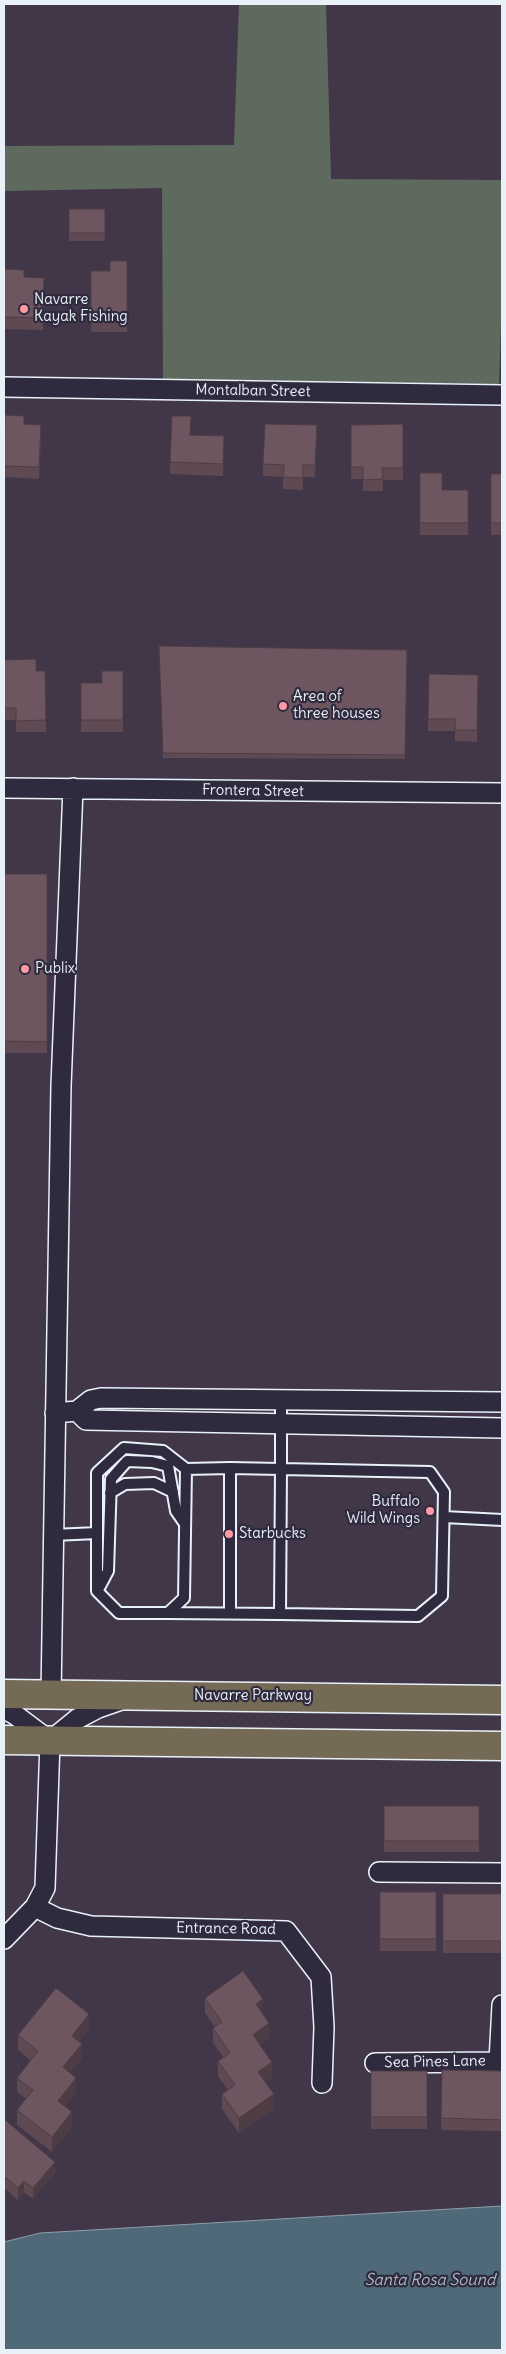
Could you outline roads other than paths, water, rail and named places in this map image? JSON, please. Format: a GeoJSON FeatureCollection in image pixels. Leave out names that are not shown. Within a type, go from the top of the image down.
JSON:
{"type":"FeatureCollection","features":[{"type":"Feature","properties":{"kind":"highway","name":"Navarre Parkway"},"geometry":{"type":"LineString","coordinates":[[4,1694],[502,1700]]}},
{"type":"Feature","properties":{"kind":"highway"},"geometry":{"type":"LineString","coordinates":[[4,1740],[502,1746]]}},
{"type":"Feature","properties":{"kind":"street","name":"Montalban Street"},"geometry":{"type":"LineString","coordinates":[[4,388],[502,395]]}},
{"type":"Feature","properties":{"kind":"street","name":"Frontera Street"},"geometry":{"type":"LineString","coordinates":[[4,788],[502,793]]}},
{"type":"Feature","properties":{"kind":"street"},"geometry":{"type":"LineString","coordinates":[[51,1695],[60,1086],[73,788]]}},
{"type":"Feature","properties":{"kind":"street"},"geometry":{"type":"LineString","coordinates":[[55,1413],[76,1411],[91,1400],[101,1398],[502,1402]]}},
{"type":"Feature","properties":{"kind":"street"},"geometry":{"type":"LineString","coordinates":[[76,1411],[86,1420],[502,1428]]}},
{"type":"Feature","properties":{"kind":"street"},"geometry":{"type":"LineString","coordinates":[[50,1741],[98,1708],[136,1696]]}},
{"type":"Feature","properties":{"kind":"street"},"geometry":{"type":"LineString","coordinates":[[4,1709],[20,1718],[50,1741]]}},
{"type":"Feature","properties":{"kind":"street"},"geometry":{"type":"LineString","coordinates":[[4,1939],[35,1907],[45,1888],[50,1741]]}},
{"type":"Feature","properties":{"kind":"street"},"geometry":{"type":"LineString","coordinates":[[380,1872],[502,1873]]}},
{"type":"Feature","properties":{"kind":"street","name":"Entrance Road"},"geometry":{"type":"LineString","coordinates":[[35,1907],[57,1918],[91,1926],[286,1931],[320,1977],[324,2027],[322,2083]]}},
{"type":"Feature","properties":{"kind":"street","name":"Sea Pines Lane"},"geometry":{"type":"LineString","coordinates":[[375,2063],[499,2062],[502,2005]]}},
{"type":"Feature","properties":{"kind":"lane"},"geometry":{"type":"LineString","coordinates":[[280,1614],[281,1400]]}},
{"type":"Feature","properties":{"kind":"lane"},"geometry":{"type":"LineString","coordinates":[[124,1448],[163,1450],[186,1469],[281,1469],[430,1472],[444,1492],[442,1596],[418,1616],[119,1613],[98,1591],[97,1473],[124,1448]]}},
{"type":"Feature","properties":{"kind":"lane"},"geometry":{"type":"LineString","coordinates":[[98,1591],[108,1571],[111,1479],[127,1461],[152,1462],[168,1466],[176,1511],[185,1524]]}},
{"type":"Feature","properties":{"kind":"lane"},"geometry":{"type":"LineString","coordinates":[[230,1468],[230,1613]]}},
{"type":"Feature","properties":{"kind":"lane"},"geometry":{"type":"LineString","coordinates":[[168,1613],[184,1598],[186,1469]]}},
{"type":"Feature","properties":{"kind":"lane"},"geometry":{"type":"LineString","coordinates":[[110,1493],[125,1484],[154,1483],[173,1492]]}},
{"type":"Feature","properties":{"kind":"lane"},"geometry":{"type":"LineString","coordinates":[[444,1517],[502,1520]]}},
{"type":"Feature","properties":{"kind":"lane"},"geometry":{"type":"LineString","coordinates":[[53,1535],[98,1534]]}},
{"type":"Feature","properties":{"kind":"water","name":"Santa Rosa Sound"},"geometry":{"type":"Polygon","coordinates":[[[502,2206],[502,2350],[4,2350],[4,2242],[40,2233],[502,2206]]]}},
{"type":"Feature","properties":{"kind":"place","name":"Navarre Kayak Fishing"},"geometry":{"type":"Point","coordinates":[24,309]}},
{"type":"Feature","properties":{"kind":"place","name":"Area of three houses"},"geometry":{"type":"Point","coordinates":[283,706]}},
{"type":"Feature","properties":{"kind":"place","name":"Publix"},"geometry":{"type":"Point","coordinates":[25,969]}},
{"type":"Feature","properties":{"kind":"place","name":"Buffalo Wild Wings"},"geometry":{"type":"Point","coordinates":[430,1511]}},
{"type":"Feature","properties":{"kind":"place","name":"Starbucks"},"geometry":{"type":"Point","coordinates":[229,1534]}}]}
